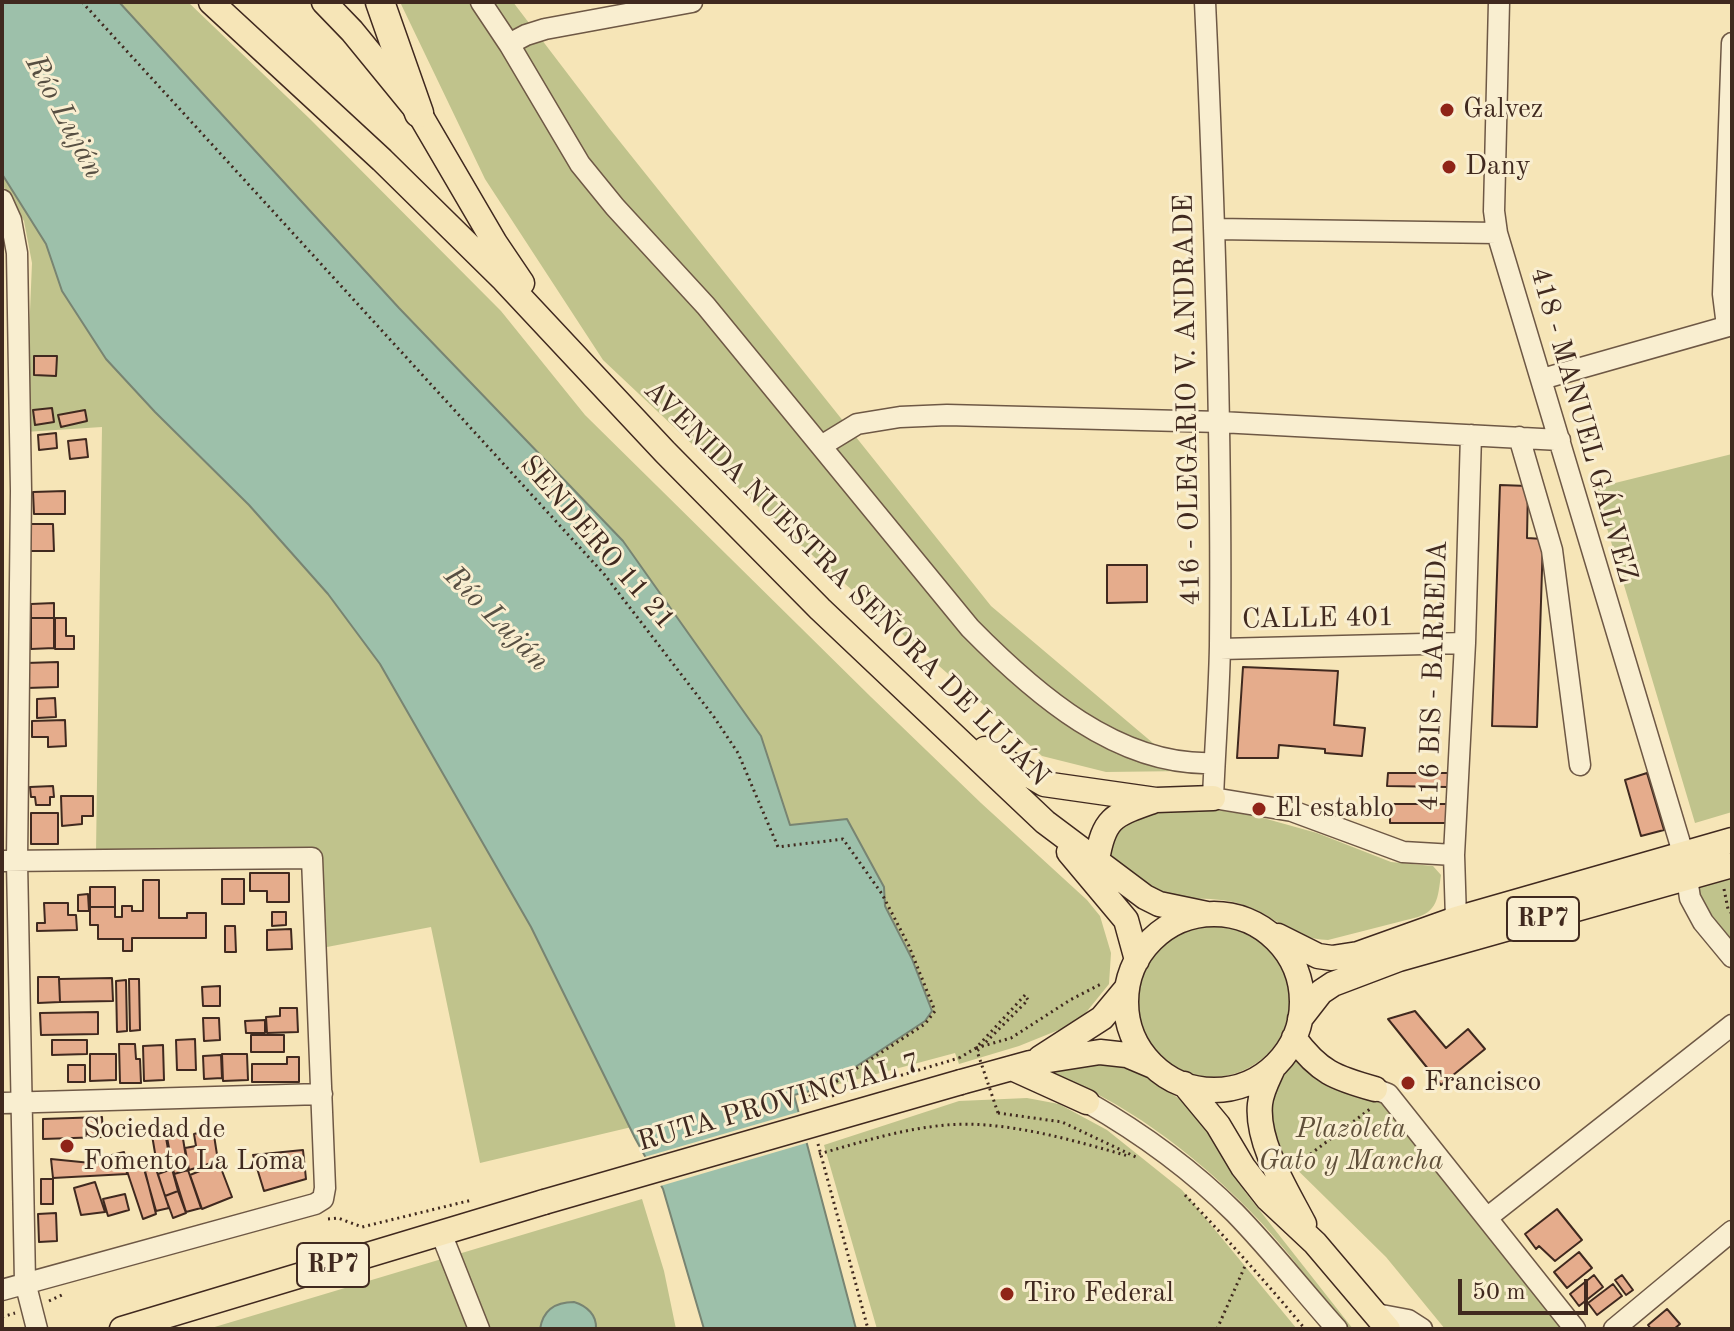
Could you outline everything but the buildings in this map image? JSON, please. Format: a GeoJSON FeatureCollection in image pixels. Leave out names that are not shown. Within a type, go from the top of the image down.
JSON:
{"type":"FeatureCollection","features":[{"type":"Feature","properties":{"kind":"highway"},"geometry":{"type":"LineString","coordinates":[[380,2],[419,113]]}},
{"type":"Feature","properties":{"kind":"main road","name":"AVENIDA NUESTRA SEÑORA DE LUJÁN"},"geometry":{"type":"LineString","coordinates":[[211,2],[382,160],[504,280],[665,452],[820,609],[1045,822],[1126,920],[1132,974]]}},
{"type":"Feature","properties":{"kind":"main road","name":"AVENIDA NUESTRA SEÑORA DE LUJÁN"},"geometry":{"type":"LineString","coordinates":[[324,2],[352,31],[419,113],[495,243],[573,353]]}},
{"type":"Feature","properties":{"kind":"main road"},"geometry":{"type":"LineString","coordinates":[[924,706],[992,755],[1044,784],[1156,800],[1213,798]]}},
{"type":"Feature","properties":{"kind":"main road"},"geometry":{"type":"LineString","coordinates":[[1097,860],[1100,837],[1110,821],[1128,810],[1156,800]]}},
{"type":"Feature","properties":{"kind":"main road","name":"AVENIDA NUESTRA SEÑORA DE LUJÁN"},"geometry":{"type":"LineString","coordinates":[[1045,822],[1115,876],[1159,904],[1207,914]]}},
{"type":"Feature","properties":{"kind":"main road","name":"RP7"},"geometry":{"type":"LineString","coordinates":[[1732,840],[1456,919],[1358,954],[1332,958],[1318,956],[1239,918],[1207,914],[1193,917],[1166,928],[1155,937],[1132,974],[1128,1021],[1138,1045],[1153,1066],[1164,1075],[1204,1090],[1234,1088],[1273,1068],[1285,1054],[1297,1028],[1321,992],[1345,978],[1399,959],[1732,865]]}},
{"type":"Feature","properties":{"kind":"main road","name":"RP7"},"geometry":{"type":"LineString","coordinates":[[1268,933],[1279,942],[1294,965],[1301,991],[1297,1028]]}},
{"type":"Feature","properties":{"kind":"main road","name":"RUTA PROVINCIAL 7"},"geometry":{"type":"LineString","coordinates":[[1021,1066],[1063,1045],[1102,1018],[1132,974]]}},
{"type":"Feature","properties":{"kind":"main road"},"geometry":{"type":"LineString","coordinates":[[1297,1028],[1318,1066],[1341,1078],[1382,1092]]}},
{"type":"Feature","properties":{"kind":"main road","name":"RUTA PROVINCIAL 7"},"geometry":{"type":"LineString","coordinates":[[441,1233],[960,1070],[1021,1066],[1100,1052],[1127,1055],[1153,1066]]}},
{"type":"Feature","properties":{"kind":"main road"},"geometry":{"type":"LineString","coordinates":[[1021,1066],[1087,1102]]}},
{"type":"Feature","properties":{"kind":"main road"},"geometry":{"type":"LineString","coordinates":[[1273,1068],[1260,1101],[1260,1117],[1272,1163],[1315,1243]]}},
{"type":"Feature","properties":{"kind":"main road"},"geometry":{"type":"LineString","coordinates":[[1184,1084],[1218,1125],[1243,1167],[1268,1199],[1315,1243],[1382,1324]]}},
{"type":"Feature","properties":{"kind":"main road","name":"RP7"},"geometry":{"type":"LineString","coordinates":[[122,1329],[441,1233]]}},
{"type":"Feature","properties":{"kind":"street"},"geometry":{"type":"LineString","coordinates":[[481,2],[580,164],[706,306],[970,628],[1007,665],[1049,699],[1096,730],[1145,755],[1191,764],[1214,763]]}},
{"type":"Feature","properties":{"kind":"street"},"geometry":{"type":"LineString","coordinates":[[509,44],[545,29],[692,2]]}},
{"type":"Feature","properties":{"kind":"street","name":"416 - OLEGARIO V. ANDRADE"},"geometry":{"type":"LineString","coordinates":[[1205,2],[1220,422],[1220,649],[1213,798]]}},
{"type":"Feature","properties":{"kind":"street","name":"418 - MANUEL GÁLVEZ"},"geometry":{"type":"LineString","coordinates":[[1499,2],[1494,211],[1497,233],[1683,853],[1690,898],[1703,922],[1732,957]]}},
{"type":"Feature","properties":{"kind":"street"},"geometry":{"type":"LineString","coordinates":[[1542,379],[1729,326],[1723,294],[1732,43]]}},
{"type":"Feature","properties":{"kind":"street"},"geometry":{"type":"LineString","coordinates":[[2,200],[11,220],[12,1103],[25,1282],[37,1329]]}},
{"type":"Feature","properties":{"kind":"street"},"geometry":{"type":"LineString","coordinates":[[1215,229],[1497,233]]}},
{"type":"Feature","properties":{"kind":"street"},"geometry":{"type":"LineString","coordinates":[[821,446],[857,424],[900,417],[962,415],[1220,422],[1560,440]]}},
{"type":"Feature","properties":{"kind":"street","name":"416 BIS - BARREDA"},"geometry":{"type":"LineString","coordinates":[[1456,919],[1454,855],[1465,643],[1471,435]]}},
{"type":"Feature","properties":{"kind":"street"},"geometry":{"type":"LineString","coordinates":[[1519,437],[1552,550],[1580,765]]}},
{"type":"Feature","properties":{"kind":"street","name":"CALLE 401"},"geometry":{"type":"LineString","coordinates":[[1220,649],[1465,643]]}},
{"type":"Feature","properties":{"kind":"street"},"geometry":{"type":"LineString","coordinates":[[1213,798],[1292,811],[1403,852],[1454,855]]}},
{"type":"Feature","properties":{"kind":"street"},"geometry":{"type":"LineString","coordinates":[[2,1290],[315,1204],[323,1209],[325,1188],[312,858],[10,861]]}},
{"type":"Feature","properties":{"kind":"street"},"geometry":{"type":"LineString","coordinates":[[1488,1217],[1732,1025]]}},
{"type":"Feature","properties":{"kind":"street"},"geometry":{"type":"LineString","coordinates":[[1382,1092],[1488,1217],[1575,1329]]}},
{"type":"Feature","properties":{"kind":"street"},"geometry":{"type":"LineString","coordinates":[[12,1103],[322,1094]]}},
{"type":"Feature","properties":{"kind":"street"},"geometry":{"type":"LineString","coordinates":[[1087,1102],[1134,1129],[1182,1166],[1234,1213],[1337,1329]]}},
{"type":"Feature","properties":{"kind":"street"},"geometry":{"type":"LineString","coordinates":[[1614,1329],[1732,1231]]}},
{"type":"Feature","properties":{"kind":"street"},"geometry":{"type":"LineString","coordinates":[[441,1233],[479,1329]]}},
{"type":"Feature","properties":{"kind":"street"},"geometry":{"type":"LineString","coordinates":[[1382,1324],[1408,1320],[1422,1329]]}},
{"type":"Feature","properties":{"kind":"path","name":"SENDERO 11 21"},"geometry":{"type":"LineString","coordinates":[[82,2],[604,574],[738,753],[778,847],[843,839],[882,894],[909,946],[935,1011],[925,1024],[810,1096],[812,1110]]}},
{"type":"Feature","properties":{"kind":"path"},"geometry":{"type":"LineString","coordinates":[[1732,887],[1724,889],[1732,914]]}},
{"type":"Feature","properties":{"kind":"path"},"geometry":{"type":"LineString","coordinates":[[976,1048],[1011,1038],[1094,986],[1132,974]]}},
{"type":"Feature","properties":{"kind":"path"},"geometry":{"type":"LineString","coordinates":[[960,1070],[1025,995],[1028,1000],[977,1051],[998,1113],[1062,1122],[1147,1164]]}},
{"type":"Feature","properties":{"kind":"path"},"geometry":{"type":"LineString","coordinates":[[1280,1178],[1382,1092]]}},
{"type":"Feature","properties":{"kind":"path"},"geometry":{"type":"LineString","coordinates":[[819,1154],[880,1136],[947,1125],[995,1126],[1083,1142],[1139,1159]]}},
{"type":"Feature","properties":{"kind":"path"},"geometry":{"type":"LineString","coordinates":[[817,1140],[868,1329]]}},
{"type":"Feature","properties":{"kind":"path"},"geometry":{"type":"LineString","coordinates":[[1184,1194],[1217,1227],[1305,1329]]}},
{"type":"Feature","properties":{"kind":"path"},"geometry":{"type":"LineString","coordinates":[[323,1209],[362,1227],[480,1198]]}},
{"type":"Feature","properties":{"kind":"path"},"geometry":{"type":"LineString","coordinates":[[1217,1329],[1246,1264]]}},
{"type":"Feature","properties":{"kind":"path"},"geometry":{"type":"LineString","coordinates":[[2,1317],[65,1294]]}},
{"type":"Feature","properties":{"kind":"green space"},"geometry":{"type":"Polygon","coordinates":[[[36,2],[188,2],[310,119],[501,311],[585,415],[871,697],[1087,900],[1100,916],[1111,953],[1109,984],[1084,1015],[1071,1025],[1019,1046],[959,1064],[955,1053],[802,1094],[791,1001],[36,2]]]}},
{"type":"Feature","properties":{"kind":"green space"},"geometry":{"type":"Polygon","coordinates":[[[400,2],[513,2],[609,128],[991,606],[1186,771],[1106,772],[1042,756],[780,527],[603,360],[485,179],[400,2]]]}},
{"type":"Feature","properties":{"kind":"green space"},"geometry":{"type":"Polygon","coordinates":[[[2,135],[332,562],[678,1116],[480,1163],[431,927],[327,947],[322,854],[96,852],[102,427],[25,432],[32,263],[24,221],[2,184],[2,135]]]}},
{"type":"Feature","properties":{"kind":"green space"},"geometry":{"type":"Polygon","coordinates":[[[1732,454],[1732,812],[1695,823],[1595,488],[1732,454]]]}},
{"type":"Feature","properties":{"kind":"green space"},"geometry":{"type":"Polygon","coordinates":[[[1191,806],[1256,816],[1317,833],[1391,862],[1433,866],[1441,875],[1434,906],[1418,917],[1328,940],[1303,935],[1237,903],[1152,892],[1108,857],[1106,835],[1133,813],[1191,806]]]}},
{"type":"Feature","properties":{"kind":"green space"},"geometry":{"type":"Polygon","coordinates":[[[1732,878],[1732,950],[1693,891],[1702,884],[1732,878]]]}},
{"type":"Feature","properties":{"kind":"green space"},"geometry":{"type":"Polygon","coordinates":[[[1212,921],[1242,927],[1267,944],[1284,969],[1290,999],[1284,1029],[1267,1054],[1242,1071],[1212,1077],[1182,1071],[1157,1054],[1140,1029],[1134,999],[1140,969],[1157,944],[1182,927],[1212,921]]]}},
{"type":"Feature","properties":{"kind":"green space","name":"Plazoleta Gato y Mancha"},"geometry":{"type":"Polygon","coordinates":[[[1295,1050],[1388,1103],[1564,1329],[1445,1329],[1386,1257],[1273,1146],[1270,1088],[1295,1050]]]}},
{"type":"Feature","properties":{"kind":"green space"},"geometry":{"type":"Polygon","coordinates":[[[1089,1059],[1131,1065],[1185,1103],[1213,1139],[1246,1193],[1353,1329],[1347,1329],[1263,1225],[1204,1168],[1129,1112],[1045,1070],[1089,1059]]]}},
{"type":"Feature","properties":{"kind":"green space"},"geometry":{"type":"Polygon","coordinates":[[[1027,1098],[1059,1104],[1107,1130],[1182,1190],[1297,1329],[877,1329],[824,1145],[959,1101],[1027,1098]]]}},
{"type":"Feature","properties":{"kind":"green space"},"geometry":{"type":"Polygon","coordinates":[[[642,1199],[664,1271],[676,1329],[208,1329],[642,1199]]]}},
{"type":"Feature","properties":{"kind":"water","name":"Río Luján"},"geometry":{"type":"Polygon","coordinates":[[[2,2],[119,2],[399,308],[623,541],[761,736],[790,825],[847,819],[884,887],[885,906],[912,959],[932,1011],[925,1021],[825,1087],[794,1095],[856,1329],[704,1329],[663,1189],[531,927],[380,664],[328,594],[249,505],[106,359],[62,291],[46,244],[2,174],[2,2]]]}},
{"type":"Feature","properties":{"kind":"water"},"geometry":{"type":"Polygon","coordinates":[[[574,1302],[590,1312],[596,1329],[540,1329],[551,1308],[574,1302]]]}},
{"type":"Feature","properties":{"kind":"pier"},"geometry":{"type":"Polygon","coordinates":[[[802,1111],[810,1142],[657,1187],[641,1158],[802,1111]]]}},
{"type":"Feature","properties":{"kind":"place","name":"Galvez"},"geometry":{"type":"Point","coordinates":[1447,110]}},
{"type":"Feature","properties":{"kind":"place","name":"Dany"},"geometry":{"type":"Point","coordinates":[1449,167]}},
{"type":"Feature","properties":{"kind":"place","name":"El establo"},"geometry":{"type":"Point","coordinates":[1259,809]}},
{"type":"Feature","properties":{"kind":"place","name":"Francisco"},"geometry":{"type":"Point","coordinates":[1408,1083]}},
{"type":"Feature","properties":{"kind":"place","name":"Sociedad de Fomento La Loma"},"geometry":{"type":"Point","coordinates":[67,1146]}},
{"type":"Feature","properties":{"kind":"place","name":"Tiro Federal"},"geometry":{"type":"Point","coordinates":[1007,1294]}}]}
